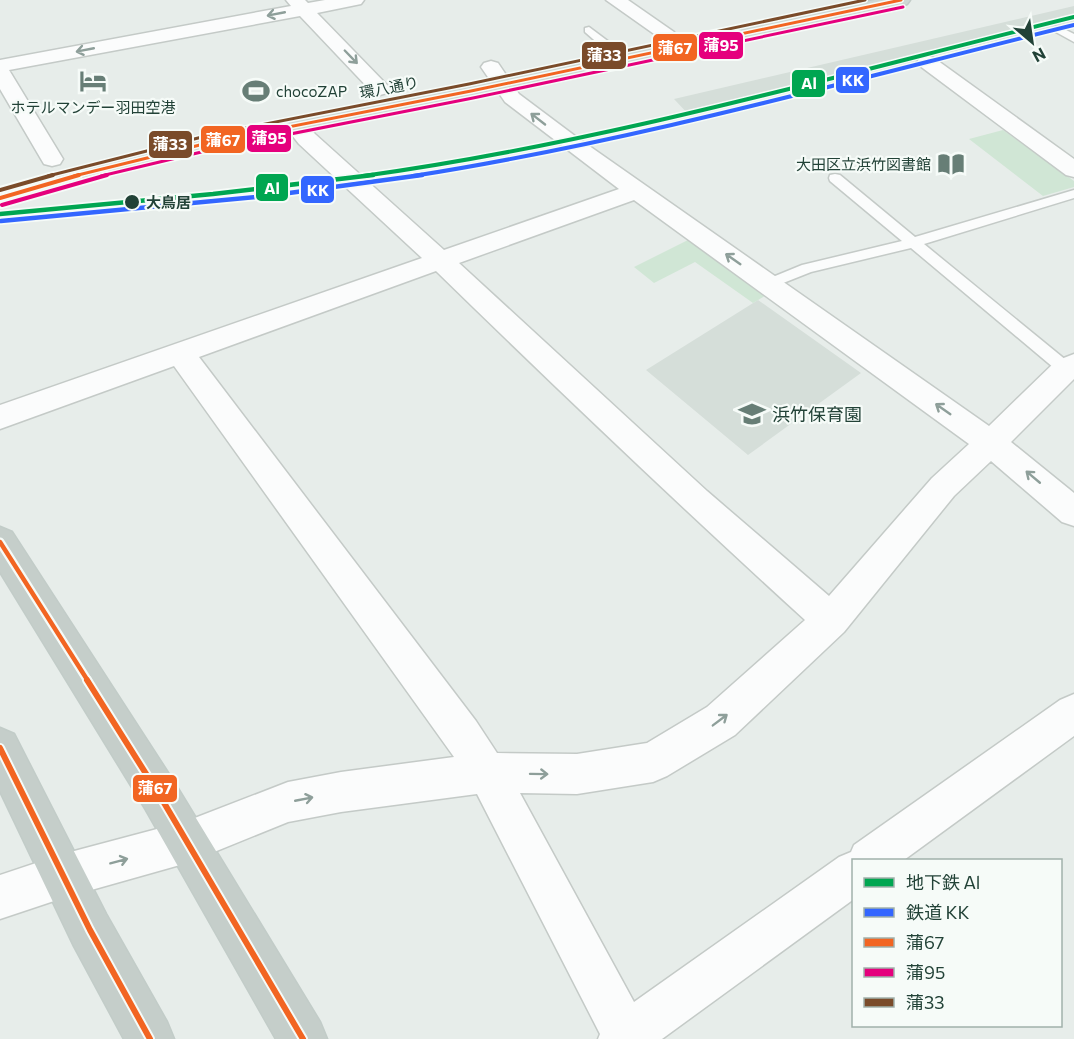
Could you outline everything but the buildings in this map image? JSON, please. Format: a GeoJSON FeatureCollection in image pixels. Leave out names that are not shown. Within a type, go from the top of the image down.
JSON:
{"type":"FeatureCollection","features":[{"type":"Feature","properties":{"kind":"highway"},"geometry":{"type":"LineString","coordinates":[[0,542],[187,842],[303,1039]]}},
{"type":"Feature","properties":{"kind":"highway"},"geometry":{"type":"LineString","coordinates":[[0,748],[63,876],[150,1039]]}},
{"type":"Feature","properties":{"kind":"main road","name":"環八通り"},"geometry":{"type":"LineString","coordinates":[[0,198],[138,159],[295,125],[496,75],[604,44],[816,0]]}},
{"type":"Feature","properties":{"kind":"main road","name":"環八通り"},"geometry":{"type":"LineString","coordinates":[[0,175],[52,159],[231,117],[380,89],[496,75],[901,0]]}},
{"type":"Feature","properties":{"kind":"street"},"geometry":{"type":"LineString","coordinates":[[0,66],[299,5],[355,0]]}},
{"type":"Feature","properties":{"kind":"street"},"geometry":{"type":"LineString","coordinates":[[299,5],[380,89]]}},
{"type":"Feature","properties":{"kind":"street"},"geometry":{"type":"LineString","coordinates":[[626,5],[664,32]]}},
{"type":"Feature","properties":{"kind":"street"},"geometry":{"type":"LineString","coordinates":[[927,62],[1074,170]]}},
{"type":"Feature","properties":{"kind":"street"},"geometry":{"type":"LineString","coordinates":[[0,72],[52,159]]}},
{"type":"Feature","properties":{"kind":"street"},"geometry":{"type":"LineString","coordinates":[[496,75],[522,107],[636,191],[991,443],[1074,512]]}},
{"type":"Feature","properties":{"kind":"street"},"geometry":{"type":"LineString","coordinates":[[295,125],[586,399],[636,442],[696,501],[831,620]]}},
{"type":"Feature","properties":{"kind":"street"},"geometry":{"type":"LineString","coordinates":[[0,417],[636,191]]}},
{"type":"Feature","properties":{"kind":"street"},"geometry":{"type":"LineString","coordinates":[[179,352],[462,735],[487,773],[625,1038],[852,873]]}},
{"type":"Feature","properties":{"kind":"street"},"geometry":{"type":"LineString","coordinates":[[0,897],[63,876],[187,842],[288,802],[341,792],[487,773],[577,774],[653,762],[721,720],[831,620],[943,487],[1070,367]]}},
{"type":"Feature","properties":{"kind":"street"},"geometry":{"type":"LineString","coordinates":[[872,859],[1074,713]]}},
{"type":"Feature","properties":{"kind":"lane"},"geometry":{"type":"LineString","coordinates":[[1058,29],[1074,39]]}},
{"type":"Feature","properties":{"kind":"lane"},"geometry":{"type":"LineString","coordinates":[[589,30],[604,44]]}},
{"type":"Feature","properties":{"kind":"lane"},"geometry":{"type":"LineString","coordinates":[[835,178],[912,243],[1070,367]]}},
{"type":"Feature","properties":{"kind":"lane"},"geometry":{"type":"LineString","coordinates":[[768,284],[807,268],[912,243],[1074,194]]}},
{"type":"Feature","properties":{"kind":"shaded area"},"geometry":{"type":"Polygon","coordinates":[[[1074,6],[1074,22],[690,116],[674,99],[1074,6]]]}},
{"type":"Feature","properties":{"kind":"shaded area","name":"浜竹保育園"},"geometry":{"type":"Polygon","coordinates":[[[758,300],[861,373],[748,455],[646,370],[758,300]]]}},
{"type":"Feature","properties":{"kind":"green space"},"geometry":{"type":"Polygon","coordinates":[[[1003,130],[1074,181],[1074,187],[1043,196],[969,139],[1003,130]]]}},
{"type":"Feature","properties":{"kind":"green space"},"geometry":{"type":"Polygon","coordinates":[[[688,240],[768,294],[753,303],[695,262],[654,283],[634,267],[688,240]]]}},
{"type":"Feature","properties":{"kind":"metro line","name":"Al"},"geometry":{"type":"LineString","coordinates":[[0,214],[320,182],[508,151],[670,116],[1074,17]]}},
{"type":"Feature","properties":{"kind":"rail line","name":"KK"},"geometry":{"type":"LineString","coordinates":[[1,221],[267,196],[426,174],[671,124],[1074,25]]}},
{"type":"Feature","properties":{"kind":"transit line","name":"蒲33"},"geometry":{"type":"LineString","coordinates":[[0,190],[93,163],[210,135],[469,84],[865,0]]}},
{"type":"Feature","properties":{"kind":"transit line","name":"蒲67"},"geometry":{"type":"LineString","coordinates":[[0,198],[95,170],[212,142],[471,91],[901,0]]}},
{"type":"Feature","properties":{"kind":"transit line","name":"蒲95"},"geometry":{"type":"LineString","coordinates":[[2,205],[97,177],[214,149],[473,98],[903,7]]}},
{"type":"Feature","properties":{"kind":"transit line","name":"蒲67"},"geometry":{"type":"LineString","coordinates":[[0,542],[160,796],[303,1039]]}},
{"type":"Feature","properties":{"kind":"transit line","name":"蒲67"},"geometry":{"type":"LineString","coordinates":[[0,748],[90,930],[150,1039]]}},
{"type":"Feature","properties":{"kind":"place","name":"ホテルマンデー羽田空港"},"geometry":{"type":"Point","coordinates":[93,81]}},
{"type":"Feature","properties":{"kind":"place","name":"chocoZAP"},"geometry":{"type":"Point","coordinates":[256,91]}},
{"type":"Feature","properties":{"kind":"place","name":"大田区立浜竹図書館"},"geometry":{"type":"Point","coordinates":[951,164]}},
{"type":"Feature","properties":{"kind":"place","name":"大鳥居"},"geometry":{"type":"Point","coordinates":[132,202]}},
{"type":"Feature","properties":{"kind":"place","name":"浜竹保育園"},"geometry":{"type":"Point","coordinates":[752,414]}}]}
